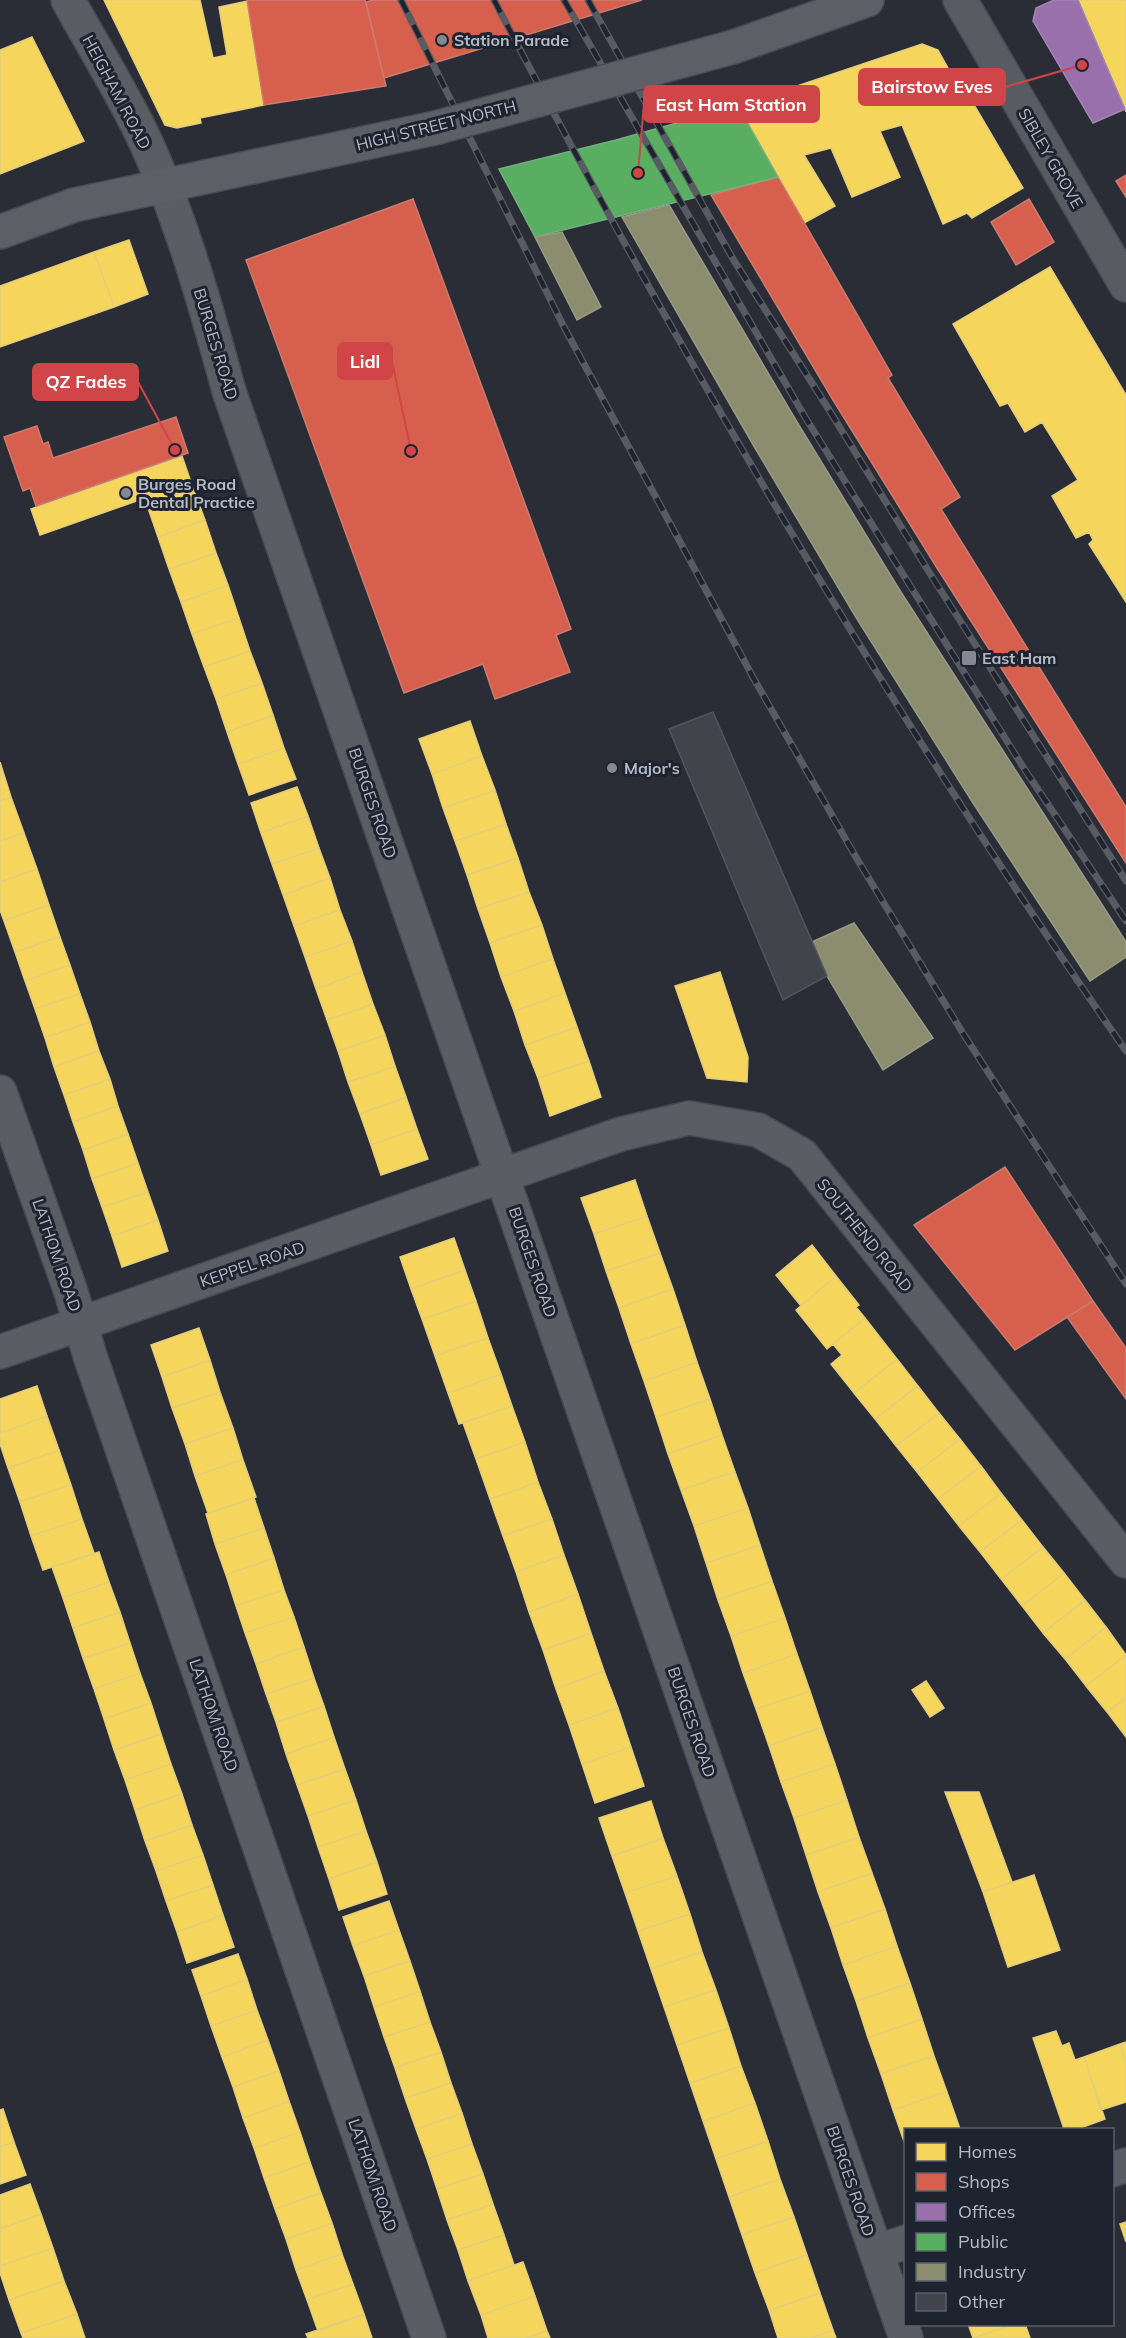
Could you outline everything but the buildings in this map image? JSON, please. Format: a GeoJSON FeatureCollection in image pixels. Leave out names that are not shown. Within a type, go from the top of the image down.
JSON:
{"type":"FeatureCollection","features":[{"type":"Feature","properties":{"kind":"main road","name":"HIGH STREET NORTH"},"geometry":{"type":"LineString","coordinates":[[0,232],[74,205],[435,128],[733,47],[867,0]]}},
{"type":"Feature","properties":{"kind":"main road","name":"SIBLEY GROVE"},"geometry":{"type":"LineString","coordinates":[[960,0],[1126,285]]}},
{"type":"Feature","properties":{"kind":"street","name":"HEIGHAM ROAD"},"geometry":{"type":"LineString","coordinates":[[68,0],[140,131],[164,185]]}},
{"type":"Feature","properties":{"kind":"street","name":"BURGES ROAD"},"geometry":{"type":"LineString","coordinates":[[164,185],[202,295],[229,391],[503,1175],[891,2247],[904,2326]]}},
{"type":"Feature","properties":{"kind":"street","name":"LATHOM ROAD"},"geometry":{"type":"LineString","coordinates":[[0,1092],[71,1292],[90,1356],[429,2338]]}},
{"type":"Feature","properties":{"kind":"street","name":"SOUTHEND ROAD"},"geometry":{"type":"LineString","coordinates":[[503,1175],[621,1134],[689,1118],[758,1130],[802,1155],[1126,1561]]}},
{"type":"Feature","properties":{"kind":"street","name":"KEPPEL ROAD"},"geometry":{"type":"LineString","coordinates":[[0,1352],[503,1175]]}},
{"type":"Feature","properties":{"kind":"railway"},"geometry":{"type":"LineString","coordinates":[[401,0],[564,327],[754,679],[857,859],[964,1035],[1126,1284]]}},
{"type":"Feature","properties":{"kind":"railway"},"geometry":{"type":"LineString","coordinates":[[494,0],[640,270],[793,536],[955,796],[1126,1051]]}},
{"type":"Feature","properties":{"kind":"railway"},"geometry":{"type":"LineString","coordinates":[[564,0],[805,417],[1025,770],[1126,921]]}},
{"type":"Feature","properties":{"kind":"railway"},"geometry":{"type":"LineString","coordinates":[[588,0],[733,259],[1126,881]]}},
{"type":"Feature","properties":{"kind":"place","name":"Station Parade"},"geometry":{"type":"Point","coordinates":[442,40]}},
{"type":"Feature","properties":{"kind":"place","name":"Bairstow Eves"},"geometry":{"type":"Point","coordinates":[1082,65]}},
{"type":"Feature","properties":{"kind":"place","name":"East Ham Station"},"geometry":{"type":"Point","coordinates":[638,173]}},
{"type":"Feature","properties":{"kind":"place","name":"QZ Fades"},"geometry":{"type":"Point","coordinates":[175,450]}},
{"type":"Feature","properties":{"kind":"place","name":"Lidl"},"geometry":{"type":"Point","coordinates":[411,451]}},
{"type":"Feature","properties":{"kind":"place","name":"Burges Road Dental Practice"},"geometry":{"type":"Point","coordinates":[126,493]}},
{"type":"Feature","properties":{"kind":"place","name":"East Ham"},"geometry":{"type":"Point","coordinates":[969,658]}},
{"type":"Feature","properties":{"kind":"place","name":"Major's"},"geometry":{"type":"Point","coordinates":[612,768]}}]}
